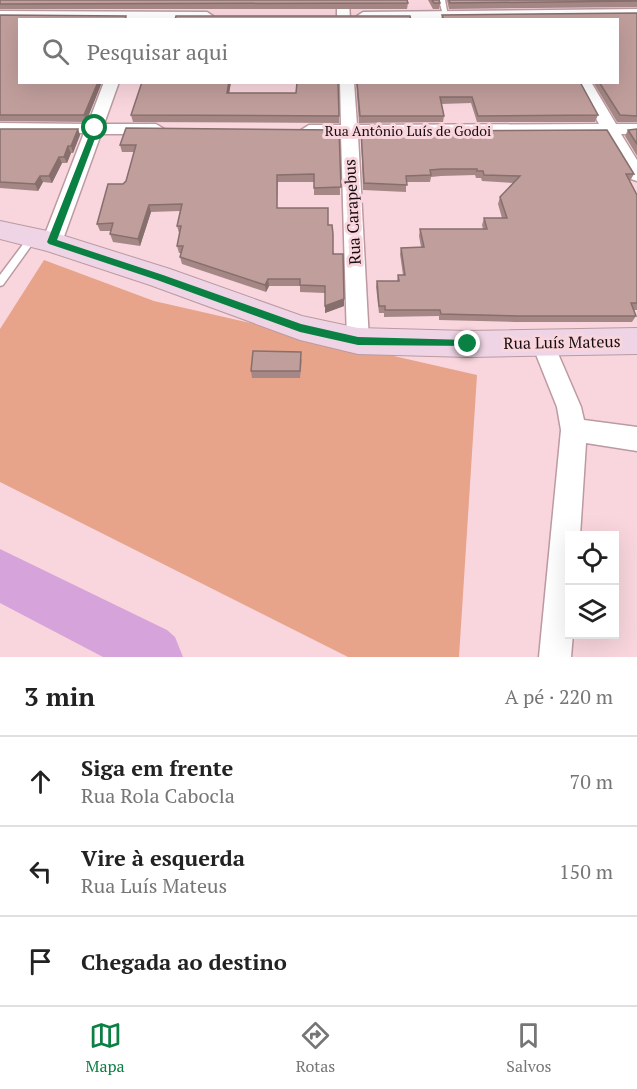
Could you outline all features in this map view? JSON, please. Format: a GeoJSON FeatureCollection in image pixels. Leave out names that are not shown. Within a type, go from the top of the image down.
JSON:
{"type":"FeatureCollection","features":[{"type":"Feature","properties":{"kind":"main road","name":"Rua Luís Mateus"},"geometry":{"type":"LineString","coordinates":[[0,230],[42,240],[160,277],[300,328],[358,341],[468,344],[637,340]]}},
{"type":"Feature","properties":{"kind":"street"},"geometry":{"type":"LineString","coordinates":[[137,18],[144,0]]}},
{"type":"Feature","properties":{"kind":"street"},"geometry":{"type":"LineString","coordinates":[[343,0],[340,17],[637,13]]}},
{"type":"Feature","properties":{"kind":"street"},"geometry":{"type":"LineString","coordinates":[[533,0],[542,16]]}},
{"type":"Feature","properties":{"kind":"street"},"geometry":{"type":"LineString","coordinates":[[0,15],[137,18],[218,16]]}},
{"type":"Feature","properties":{"kind":"street"},"geometry":{"type":"LineString","coordinates":[[42,240],[95,128],[111,84]]}},
{"type":"Feature","properties":{"kind":"street","name":"Rua Carapebus"},"geometry":{"type":"LineString","coordinates":[[347,84],[358,341]]}},
{"type":"Feature","properties":{"kind":"street"},"geometry":{"type":"LineString","coordinates":[[584,84],[637,175]]}},
{"type":"Feature","properties":{"kind":"street"},"geometry":{"type":"LineString","coordinates":[[0,128],[176,129]]}},
{"type":"Feature","properties":{"kind":"street","name":"Rua Antônio Luís de Godoi"},"geometry":{"type":"LineString","coordinates":[[291,130],[637,129]]}},
{"type":"Feature","properties":{"kind":"street"},"geometry":{"type":"LineString","coordinates":[[542,342],[569,407],[574,430],[555,657]]}},
{"type":"Feature","properties":{"kind":"street"},"geometry":{"type":"LineString","coordinates":[[574,430],[637,439]]}},
{"type":"Feature","properties":{"kind":"lane"},"geometry":{"type":"LineString","coordinates":[[442,0],[446,15]]}},
{"type":"Feature","properties":{"kind":"lane"},"geometry":{"type":"LineString","coordinates":[[0,282],[42,240]]}},
{"type":"Feature","properties":{"kind":"shaded area"},"geometry":{"type":"Polygon","coordinates":[[[44,260],[154,301],[477,375],[459,657],[348,657],[0,482],[0,329],[44,260]]]}},
{"type":"Feature","properties":{"kind":"building"},"geometry":{"type":"Polygon","coordinates":[[[0,0],[407,0],[408,3],[0,4],[0,0]]]}},
{"type":"Feature","properties":{"kind":"building"},"geometry":{"type":"Polygon","coordinates":[[[449,0],[637,0],[637,1],[450,3],[449,0]]]}},
{"type":"Feature","properties":{"kind":"building"},"geometry":{"type":"Polygon","coordinates":[[[637,13],[637,116],[620,115],[600,84],[619,84],[619,18],[443,18],[442,15],[637,13]]]}},
{"type":"Feature","properties":{"kind":"building"},"geometry":{"type":"Polygon","coordinates":[[[0,15],[126,16],[126,18],[18,18],[18,84],[97,84],[84,115],[0,115],[0,15]]]}},
{"type":"Feature","properties":{"kind":"building"},"geometry":{"type":"Polygon","coordinates":[[[176,16],[410,16],[410,18],[176,18],[176,16]]]}},
{"type":"Feature","properties":{"kind":"building"},"geometry":{"type":"Polygon","coordinates":[[[141,84],[229,84],[227,93],[296,93],[297,84],[338,84],[339,116],[131,115],[141,84]]]}},
{"type":"Feature","properties":{"kind":"building"},"geometry":{"type":"Polygon","coordinates":[[[357,84],[581,84],[598,115],[478,116],[472,97],[440,97],[444,116],[360,116],[357,84]]]}},
{"type":"Feature","properties":{"kind":"building"},"geometry":{"type":"Polygon","coordinates":[[[126,128],[339,130],[341,187],[314,188],[314,174],[277,175],[277,208],[328,208],[328,225],[332,225],[333,234],[333,254],[343,254],[344,299],[325,306],[325,286],[300,285],[300,279],[268,279],[265,285],[180,257],[183,246],[177,246],[181,226],[177,226],[182,204],[149,205],[138,239],[110,234],[113,223],[97,224],[108,184],[123,184],[126,181],[136,145],[120,145],[126,128]]]}},
{"type":"Feature","properties":{"kind":"building"},"geometry":{"type":"Polygon","coordinates":[[[0,129],[78,129],[64,157],[59,157],[49,176],[40,176],[35,184],[0,182],[0,129]]]}},
{"type":"Feature","properties":{"kind":"building"},"geometry":{"type":"Polygon","coordinates":[[[637,129],[637,144],[628,130],[637,129]]]}},
{"type":"Feature","properties":{"kind":"building"},"geometry":{"type":"Polygon","coordinates":[[[607,130],[634,174],[626,174],[637,195],[637,303],[631,303],[636,316],[441,314],[440,310],[385,310],[385,306],[379,306],[377,281],[399,281],[398,275],[405,275],[401,248],[424,247],[420,229],[487,229],[484,218],[507,218],[500,197],[520,176],[484,175],[483,171],[477,171],[477,169],[442,169],[430,170],[431,175],[406,176],[407,185],[364,183],[361,131],[607,130]]]}},
{"type":"Feature","properties":{"kind":"building"},"geometry":{"type":"Polygon","coordinates":[[[253,351],[301,352],[300,371],[251,371],[253,351]]]}},
{"type":"Feature","properties":{"kind":"waterway"},"geometry":{"type":"LineString","coordinates":[[0,575],[147,650],[155,657]]}},
{"type":"Feature","properties":{"kind":"route"},"geometry":{"type":"LineString","coordinates":[[95,128],[52,242],[160,277],[300,328],[358,341],[468,344]]}}]}
